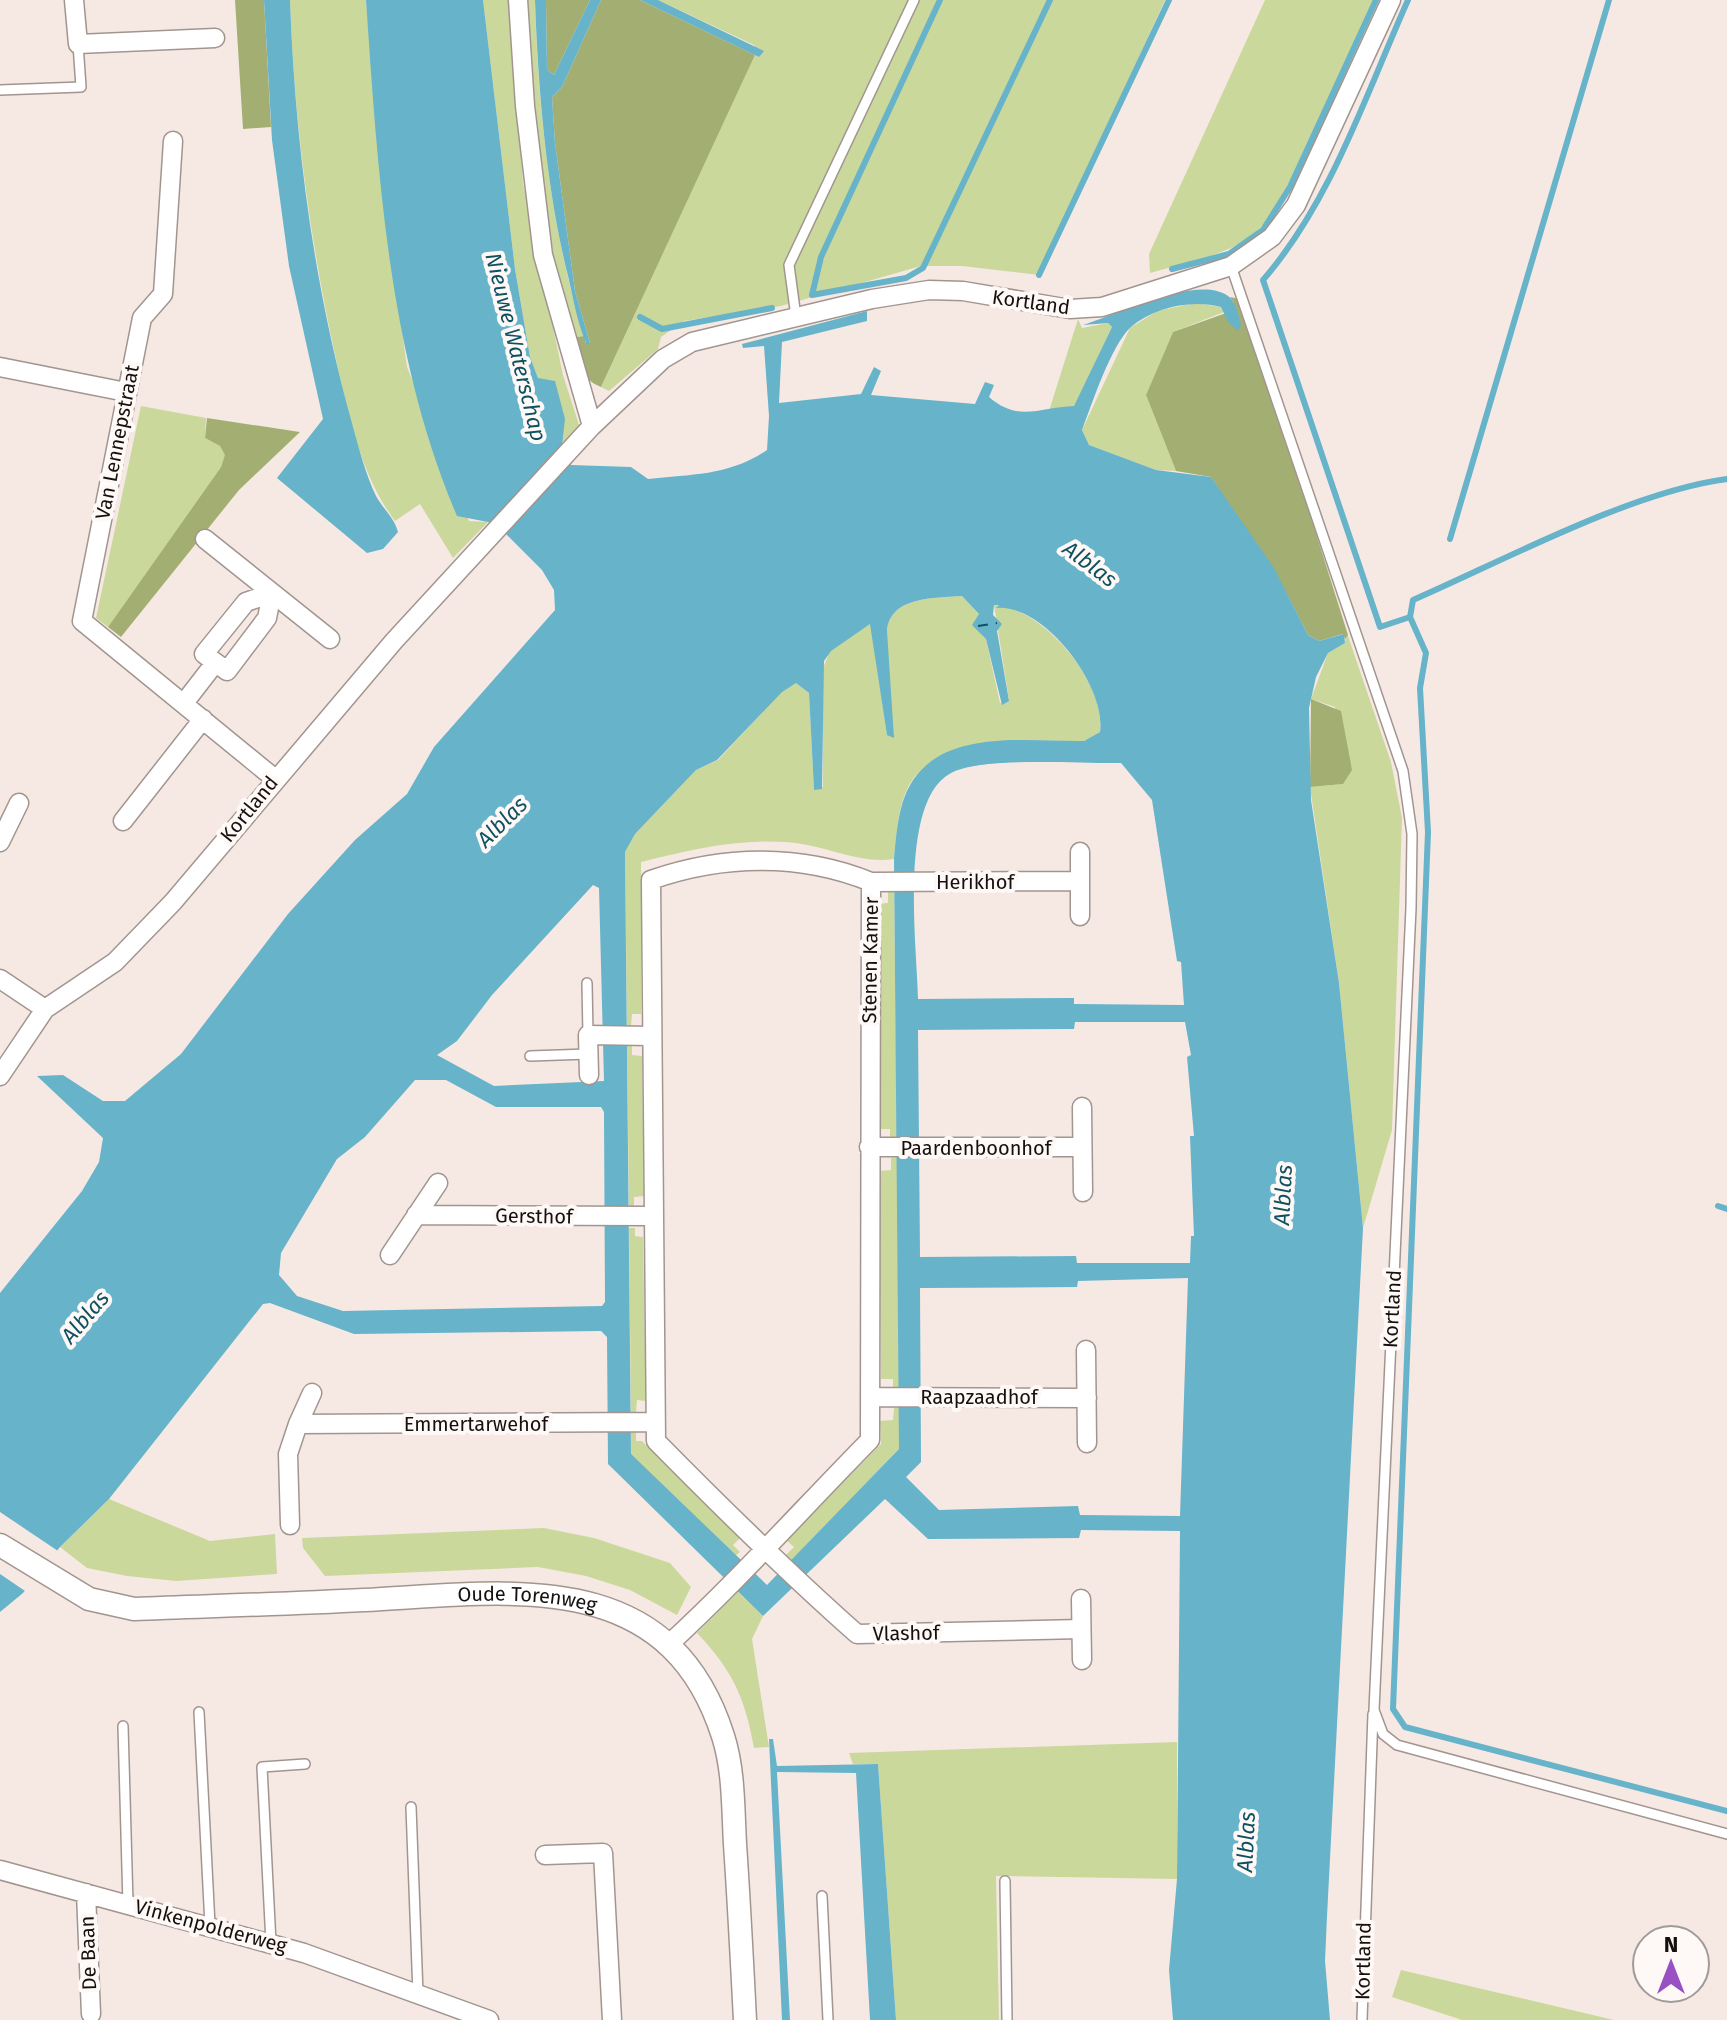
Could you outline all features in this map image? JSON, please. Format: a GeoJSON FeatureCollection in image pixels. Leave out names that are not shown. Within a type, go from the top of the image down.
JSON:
{"type":"FeatureCollection","features":[{"type":"Feature","properties":{"kind":"street"},"geometry":{"type":"LineString","coordinates":[[74,0],[78,44],[215,38]]}},
{"type":"Feature","properties":{"kind":"street"},"geometry":{"type":"LineString","coordinates":[[518,0],[525,106],[543,255],[592,426]]}},
{"type":"Feature","properties":{"kind":"street","name":"Kortland"},"geometry":{"type":"LineString","coordinates":[[0,1076],[45,1009],[115,962],[173,902],[274,778],[411,621],[592,426],[663,359],[692,342],[929,290],[963,291],[1070,309],[1102,307],[1231,266],[1272,237],[1296,205],[1391,0]]}},
{"type":"Feature","properties":{"kind":"street","name":"Van Lennepstraat"},"geometry":{"type":"LineString","coordinates":[[173,141],[163,294],[142,318],[82,621],[274,778]]}},
{"type":"Feature","properties":{"kind":"street"},"geometry":{"type":"LineString","coordinates":[[0,367],[126,392]]}},
{"type":"Feature","properties":{"kind":"street"},"geometry":{"type":"LineString","coordinates":[[205,539],[330,639]]}},
{"type":"Feature","properties":{"kind":"street"},"geometry":{"type":"LineString","coordinates":[[272,593],[267,618],[227,671],[204,654],[246,602],[272,593]]}},
{"type":"Feature","properties":{"kind":"street"},"geometry":{"type":"LineString","coordinates":[[184,703],[215,663]]}},
{"type":"Feature","properties":{"kind":"street"},"geometry":{"type":"LineString","coordinates":[[123,821],[203,719]]}},
{"type":"Feature","properties":{"kind":"street"},"geometry":{"type":"LineString","coordinates":[[0,842],[19,803]]}},
{"type":"Feature","properties":{"kind":"street"},"geometry":{"type":"LineString","coordinates":[[1080,852],[1080,916]]}},
{"type":"Feature","properties":{"kind":"street","name":"Stenen Kamer"},"geometry":{"type":"LineString","coordinates":[[667,1646],[720,1593],[870,1440],[871,882],[841,870],[745,860],[696,866],[651,880],[644,1216],[645,1423],[656,1441],[758,1554]]}},
{"type":"Feature","properties":{"kind":"street","name":"Herikhof"},"geometry":{"type":"LineString","coordinates":[[871,882],[1080,881]]}},
{"type":"Feature","properties":{"kind":"street"},"geometry":{"type":"LineString","coordinates":[[0,979],[45,1009]]}},
{"type":"Feature","properties":{"kind":"street"},"geometry":{"type":"LineString","coordinates":[[589,1075],[591,1042],[646,1036]]}},
{"type":"Feature","properties":{"kind":"street"},"geometry":{"type":"LineString","coordinates":[[1082,1107],[1083,1192]]}},
{"type":"Feature","properties":{"kind":"street","name":"Paardenboonhof"},"geometry":{"type":"LineString","coordinates":[[869,1147],[1082,1147]]}},
{"type":"Feature","properties":{"kind":"street"},"geometry":{"type":"LineString","coordinates":[[390,1255],[438,1183]]}},
{"type":"Feature","properties":{"kind":"street","name":"Gersthof"},"geometry":{"type":"LineString","coordinates":[[416,1215],[644,1216]]}},
{"type":"Feature","properties":{"kind":"street"},"geometry":{"type":"LineString","coordinates":[[1086,1350],[1087,1443]]}},
{"type":"Feature","properties":{"kind":"street"},"geometry":{"type":"LineString","coordinates":[[290,1525],[288,1454],[312,1393]]}},
{"type":"Feature","properties":{"kind":"street","name":"Raapzaadhof"},"geometry":{"type":"LineString","coordinates":[[871,1397],[1087,1398]]}},
{"type":"Feature","properties":{"kind":"street","name":"Emmertarwehof"},"geometry":{"type":"LineString","coordinates":[[298,1424],[645,1423]]}},
{"type":"Feature","properties":{"kind":"street","name":"Oude Torenweg"},"geometry":{"type":"LineString","coordinates":[[0,1545],[89,1599],[134,1609],[511,1593],[552,1594],[596,1603],[628,1618],[667,1646],[698,1681],[724,1737],[732,1785],[745,2020]]}},
{"type":"Feature","properties":{"kind":"street","name":"Vlashof"},"geometry":{"type":"LineString","coordinates":[[758,1554],[778,1563],[857,1634],[1081,1629]]}},
{"type":"Feature","properties":{"kind":"street"},"geometry":{"type":"LineString","coordinates":[[1081,1599],[1082,1660]]}},
{"type":"Feature","properties":{"kind":"street"},"geometry":{"type":"LineString","coordinates":[[545,1855],[603,1853],[612,2020]]}},
{"type":"Feature","properties":{"kind":"street","name":"Vinkenpolderweg"},"geometry":{"type":"LineString","coordinates":[[0,1870],[86,1906],[128,1904],[271,1943],[489,2020]]}},
{"type":"Feature","properties":{"kind":"street","name":"De Baan"},"geometry":{"type":"LineString","coordinates":[[86,1906],[91,2014]]}},
{"type":"Feature","properties":{"kind":"lane"},"geometry":{"type":"LineString","coordinates":[[796,317],[789,265],[914,0]]}},
{"type":"Feature","properties":{"kind":"lane"},"geometry":{"type":"LineString","coordinates":[[0,90],[81,87],[78,44]]}},
{"type":"Feature","properties":{"kind":"lane","name":"Kortland"},"geometry":{"type":"LineString","coordinates":[[1231,266],[1245,299],[1403,771],[1412,834],[1362,2020]]}},
{"type":"Feature","properties":{"kind":"lane"},"geometry":{"type":"LineString","coordinates":[[530,1056],[591,1042],[587,983]]}},
{"type":"Feature","properties":{"kind":"lane"},"geometry":{"type":"LineString","coordinates":[[1374,1710],[1383,1734],[1397,1745],[1727,1834]]}},
{"type":"Feature","properties":{"kind":"lane"},"geometry":{"type":"LineString","coordinates":[[199,1712],[210,1925]]}},
{"type":"Feature","properties":{"kind":"lane"},"geometry":{"type":"LineString","coordinates":[[123,1726],[128,1904]]}},
{"type":"Feature","properties":{"kind":"lane"},"geometry":{"type":"LineString","coordinates":[[271,1943],[262,1767],[305,1764]]}},
{"type":"Feature","properties":{"kind":"lane"},"geometry":{"type":"LineString","coordinates":[[411,1807],[418,1994]]}},
{"type":"Feature","properties":{"kind":"lane"},"geometry":{"type":"LineString","coordinates":[[1005,1881],[1007,2020]]}},
{"type":"Feature","properties":{"kind":"lane"},"geometry":{"type":"LineString","coordinates":[[822,1896],[828,2020]]}},
{"type":"Feature","properties":{"kind":"green space"},"geometry":{"type":"Polygon","coordinates":[[[235,0],[264,0],[271,127],[243,129],[235,0]]]}},
{"type":"Feature","properties":{"kind":"green space"},"geometry":{"type":"Polygon","coordinates":[[[290,0],[366,0],[384,199],[407,367],[469,521],[488,522],[453,558],[420,504],[395,521],[372,482],[356,440],[334,350],[310,220],[295,89],[290,0]]]}},
{"type":"Feature","properties":{"kind":"green space"},"geometry":{"type":"Polygon","coordinates":[[[483,0],[510,0],[523,183],[563,375],[580,428],[562,445],[562,410],[538,378],[530,357],[515,269],[483,0]]]}},
{"type":"Feature","properties":{"kind":"green space"},"geometry":{"type":"Polygon","coordinates":[[[523,0],[535,0],[539,84],[548,170],[563,255],[584,336],[571,338],[553,254],[523,0]]]}},
{"type":"Feature","properties":{"kind":"green space"},"geometry":{"type":"Polygon","coordinates":[[[546,0],[590,0],[554,75],[547,70],[546,0]]]}},
{"type":"Feature","properties":{"kind":"green space"},"geometry":{"type":"Polygon","coordinates":[[[601,0],[640,0],[755,55],[601,387],[584,373],[571,338],[584,336],[586,343],[590,343],[575,291],[555,143],[552,97],[562,87],[601,0]]]}},
{"type":"Feature","properties":{"kind":"green space"},"geometry":{"type":"Polygon","coordinates":[[[658,0],[1165,0],[1039,275],[962,266],[921,266],[781,306],[684,321],[661,337],[658,349],[609,391],[601,387],[755,55],[759,57],[754,45],[658,0]]]}},
{"type":"Feature","properties":{"kind":"green space"},"geometry":{"type":"Polygon","coordinates":[[[1265,0],[1375,0],[1303,166],[1265,223],[1244,241],[1222,252],[1150,273],[1149,254],[1265,0]]]}},
{"type":"Feature","properties":{"kind":"green space"},"geometry":{"type":"Polygon","coordinates":[[[1230,297],[1240,299],[1251,327],[1348,635],[1345,639],[1343,634],[1319,641],[1308,635],[1289,598],[1211,477],[1176,471],[1146,395],[1173,332],[1226,313],[1234,303],[1230,297]]]}},
{"type":"Feature","properties":{"kind":"green space"},"geometry":{"type":"Polygon","coordinates":[[[1195,303],[1221,307],[1224,312],[1173,332],[1146,395],[1176,471],[1156,470],[1089,445],[1082,430],[1130,328],[1157,311],[1195,303]]]}},
{"type":"Feature","properties":{"kind":"green space"},"geometry":{"type":"Polygon","coordinates":[[[1078,319],[1082,328],[1108,323],[1112,327],[1074,407],[1049,411],[1078,319]]]}},
{"type":"Feature","properties":{"kind":"green space"},"geometry":{"type":"Polygon","coordinates":[[[141,406],[206,418],[205,438],[220,446],[226,455],[221,467],[108,627],[96,618],[141,406]]]}},
{"type":"Feature","properties":{"kind":"green space"},"geometry":{"type":"Polygon","coordinates":[[[207,418],[300,432],[239,490],[121,637],[108,627],[221,467],[225,455],[220,446],[205,438],[207,418]]]}},
{"type":"Feature","properties":{"kind":"green space"},"geometry":{"type":"Polygon","coordinates":[[[962,596],[979,614],[973,625],[986,639],[1000,703],[1009,700],[994,605],[1013,609],[1032,619],[1068,651],[1093,692],[1100,732],[1084,741],[1013,741],[963,749],[941,757],[922,769],[908,787],[900,813],[894,859],[870,859],[802,844],[762,842],[701,848],[641,862],[641,1014],[632,1014],[631,1026],[627,1028],[625,852],[635,834],[696,770],[718,760],[782,691],[796,683],[809,693],[814,790],[823,787],[823,668],[830,651],[871,623],[887,735],[887,631],[890,620],[896,611],[916,601],[962,596]]]}},
{"type":"Feature","properties":{"kind":"green space"},"geometry":{"type":"Polygon","coordinates":[[[1346,630],[1391,762],[1402,818],[1392,1130],[1363,1228],[1339,983],[1310,787],[1343,784],[1335,707],[1311,699],[1328,653],[1345,643],[1346,630]]]}},
{"type":"Feature","properties":{"kind":"green space"},"geometry":{"type":"Polygon","coordinates":[[[1311,699],[1341,711],[1352,770],[1343,784],[1310,787],[1311,699]]]}},
{"type":"Feature","properties":{"kind":"green space"},"geometry":{"type":"Polygon","coordinates":[[[894,891],[897,1138],[890,1138],[890,1129],[879,1129],[877,904],[888,903],[888,892],[894,891]]]}},
{"type":"Feature","properties":{"kind":"green space"},"geometry":{"type":"Polygon","coordinates":[[[627,1046],[632,1046],[632,1055],[642,1056],[644,1196],[634,1197],[634,1208],[629,1208],[627,1046]]]}},
{"type":"Feature","properties":{"kind":"green space"},"geometry":{"type":"Polygon","coordinates":[[[897,1157],[899,1389],[893,1389],[893,1379],[881,1379],[879,1171],[891,1170],[891,1158],[897,1157]]]}},
{"type":"Feature","properties":{"kind":"green space"},"geometry":{"type":"Polygon","coordinates":[[[629,1228],[635,1228],[635,1236],[643,1237],[646,1401],[637,1400],[636,1412],[631,1412],[629,1228]]]}},
{"type":"Feature","properties":{"kind":"green space"},"geometry":{"type":"Polygon","coordinates":[[[899,1407],[899,1449],[791,1561],[786,1555],[794,1547],[786,1540],[881,1444],[880,1421],[893,1420],[894,1408],[899,1407]]]}},
{"type":"Feature","properties":{"kind":"green space"},"geometry":{"type":"Polygon","coordinates":[[[631,1432],[636,1432],[636,1441],[642,1441],[740,1538],[733,1545],[740,1552],[735,1556],[631,1455],[631,1432]]]}},
{"type":"Feature","properties":{"kind":"green space"},"geometry":{"type":"Polygon","coordinates":[[[109,1499],[210,1541],[275,1534],[277,1574],[176,1581],[87,1568],[60,1547],[109,1499]]]}},
{"type":"Feature","properties":{"kind":"green space"},"geometry":{"type":"Polygon","coordinates":[[[544,1528],[594,1538],[670,1563],[691,1587],[677,1615],[630,1590],[586,1576],[538,1567],[325,1576],[303,1548],[302,1538],[544,1528]]]}},
{"type":"Feature","properties":{"kind":"green space"},"geometry":{"type":"Polygon","coordinates":[[[738,1592],[763,1616],[752,1639],[769,1747],[754,1748],[736,1686],[720,1660],[697,1633],[738,1592]]]}},
{"type":"Feature","properties":{"kind":"green space"},"geometry":{"type":"Polygon","coordinates":[[[1177,1742],[1177,1879],[996,1876],[999,2020],[896,2020],[878,1764],[853,1764],[849,1753],[1177,1742]]]}},
{"type":"Feature","properties":{"kind":"green space"},"geometry":{"type":"Polygon","coordinates":[[[1401,1970],[1614,2020],[1462,2020],[1392,1997],[1401,1970]]]}},
{"type":"Feature","properties":{"kind":"water"},"geometry":{"type":"Polygon","coordinates":[[[264,0],[290,0],[302,162],[327,322],[366,471],[376,496],[398,532],[383,549],[367,553],[277,478],[323,419],[289,266],[272,140],[264,0]]]}},
{"type":"Feature","properties":{"kind":"water"},"geometry":{"type":"Polygon","coordinates":[[[366,0],[483,0],[515,269],[530,357],[538,378],[555,381],[565,419],[562,445],[571,465],[631,467],[648,479],[710,472],[753,459],[767,450],[769,416],[764,346],[743,348],[742,344],[867,311],[867,321],[782,342],[779,403],[861,394],[874,367],[881,371],[871,395],[975,404],[985,382],[994,385],[989,397],[1010,410],[1030,412],[1074,406],[1112,327],[1108,323],[1083,325],[1157,298],[1197,290],[1228,296],[1235,305],[1241,324],[1238,331],[1228,322],[1221,307],[1198,304],[1162,310],[1131,327],[1109,361],[1082,430],[1089,445],[1156,470],[1211,477],[1274,568],[1308,635],[1319,641],[1344,634],[1345,643],[1328,653],[1316,677],[1309,708],[1311,800],[1339,983],[1363,1228],[1325,1961],[1330,2020],[1173,2020],[1169,1970],[1177,1879],[1180,1531],[1081,1530],[1079,1538],[928,1539],[885,1499],[763,1616],[608,1464],[607,1337],[601,1331],[354,1334],[270,1303],[263,1304],[109,1499],[60,1547],[23,1593],[0,1612],[0,1293],[82,1191],[99,1162],[103,1138],[37,1076],[63,1075],[103,1101],[125,1101],[181,1054],[288,914],[355,840],[407,794],[434,747],[555,610],[554,590],[542,570],[502,530],[488,522],[457,516],[434,454],[415,392],[390,262],[366,0]],[[962,596],[939,597],[905,605],[890,620],[887,631],[894,738],[887,735],[870,624],[831,651],[824,661],[822,789],[814,790],[809,693],[796,683],[782,692],[717,760],[696,770],[635,834],[625,852],[631,1454],[767,1585],[899,1449],[894,859],[905,795],[923,768],[963,746],[1012,740],[1084,741],[1100,732],[1100,714],[1083,672],[1052,633],[1015,610],[996,608],[999,605],[994,605],[993,615],[1002,624],[997,631],[1009,701],[1002,705],[986,639],[972,625],[979,614],[962,596]],[[1033,762],[966,768],[951,773],[934,789],[923,813],[914,876],[918,999],[1074,998],[1074,1004],[1184,1005],[1181,962],[1177,961],[1152,800],[1121,763],[1033,762]],[[593,885],[492,995],[457,1041],[437,1055],[494,1086],[604,1081],[599,888],[593,885]],[[1075,1022],[1074,1029],[918,1030],[920,1257],[1076,1256],[1077,1263],[1190,1263],[1191,1236],[1194,1236],[1190,1136],[1194,1136],[1187,1057],[1191,1055],[1185,1022],[1075,1022]],[[415,1080],[365,1137],[337,1159],[281,1253],[279,1275],[297,1296],[343,1311],[602,1306],[605,1302],[604,1112],[601,1107],[496,1107],[446,1080],[415,1080]],[[1188,1278],[1078,1281],[1077,1287],[920,1288],[921,1462],[906,1477],[939,1510],[1078,1506],[1080,1515],[1180,1516],[1188,1278]]]}},
{"type":"Feature","properties":{"kind":"water"},"geometry":{"type":"Polygon","coordinates":[[[535,0],[546,0],[547,70],[554,75],[590,0],[601,0],[562,87],[552,97],[555,143],[575,291],[590,343],[587,345],[575,307],[553,203],[541,101],[535,0]]]}},
{"type":"Feature","properties":{"kind":"water"},"geometry":{"type":"Polygon","coordinates":[[[640,0],[658,0],[764,51],[759,57],[640,0]]]}},
{"type":"Feature","properties":{"kind":"water"},"geometry":{"type":"Polygon","coordinates":[[[769,1739],[773,1739],[777,1766],[878,1764],[896,2020],[870,2020],[856,1773],[777,1772],[790,2020],[782,2020],[769,1739]]]}},
{"type":"Feature","properties":{"kind":"pier"},"geometry":{"type":"Polygon","coordinates":[[[0,1512],[61,1553],[28,1593],[0,1574],[0,1512]]]}},
{"type":"Feature","properties":{"kind":"waterway"},"geometry":{"type":"LineString","coordinates":[[940,0],[821,257],[812,295],[906,278],[923,268],[1050,0]]}},
{"type":"Feature","properties":{"kind":"waterway"},"geometry":{"type":"LineString","coordinates":[[1039,275],[1169,0]]}},
{"type":"Feature","properties":{"kind":"waterway"},"geometry":{"type":"LineString","coordinates":[[1172,269],[1229,254],[1263,230],[1290,187],[1376,0]]}},
{"type":"Feature","properties":{"kind":"waterway"},"geometry":{"type":"LineString","coordinates":[[1408,0],[1328,182],[1287,249],[1263,280],[1380,627],[1410,617]]}},
{"type":"Feature","properties":{"kind":"waterway"},"geometry":{"type":"LineString","coordinates":[[1450,539],[1609,0]]}},
{"type":"Feature","properties":{"kind":"waterway"},"geometry":{"type":"LineString","coordinates":[[640,317],[662,329],[772,308]]}},
{"type":"Feature","properties":{"kind":"waterway"},"geometry":{"type":"LineString","coordinates":[[1727,479],[1689,486],[1609,512],[1413,600],[1410,617],[1426,653],[1420,688],[1428,832],[1393,1709],[1405,1727],[1727,1811]]}},
{"type":"Feature","properties":{"kind":"waterway"},"geometry":{"type":"LineString","coordinates":[[1718,1206],[1727,1209]]}},
{"type":"Feature","properties":{"kind":"ferry route"},"geometry":{"type":"LineString","coordinates":[[978,626],[997,623]]}},
{"type":"Feature","properties":{"kind":"water label","name":"Nieuwe Waterschap"},"geometry":{"type":"Point","coordinates":[516,347]}},
{"type":"Feature","properties":{"kind":"water label","name":"Alblas"},"geometry":{"type":"Point","coordinates":[1090,564]}},
{"type":"Feature","properties":{"kind":"water label","name":"Alblas"},"geometry":{"type":"Point","coordinates":[502,822]}},
{"type":"Feature","properties":{"kind":"water label","name":"Alblas"},"geometry":{"type":"Point","coordinates":[1283,1195]}},
{"type":"Feature","properties":{"kind":"water label","name":"Alblas"},"geometry":{"type":"Point","coordinates":[85,1317]}},
{"type":"Feature","properties":{"kind":"water label","name":"Alblas"},"geometry":{"type":"Point","coordinates":[1246,1842]}}]}
